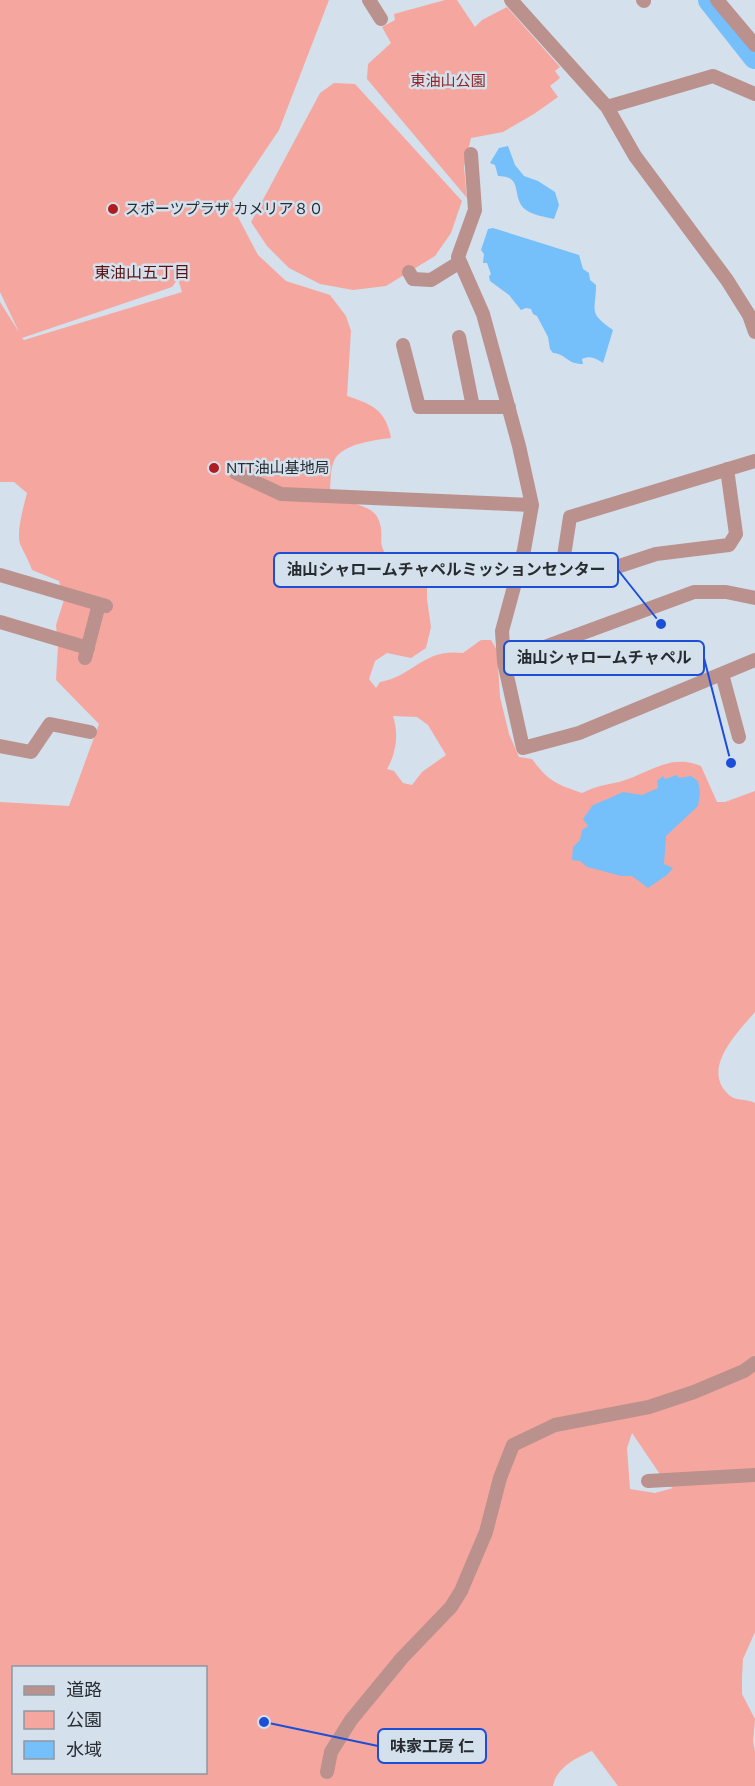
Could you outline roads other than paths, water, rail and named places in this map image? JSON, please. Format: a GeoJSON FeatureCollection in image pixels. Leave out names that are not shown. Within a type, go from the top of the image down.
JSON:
{"type":"FeatureCollection","features":[{"type":"Feature","properties":{"kind":"street"},"geometry":{"type":"LineString","coordinates":[[369,0],[381,19]]}},
{"type":"Feature","properties":{"kind":"street"},"geometry":{"type":"LineString","coordinates":[[511,0],[607,107],[635,156],[752,316],[755,332]]}},
{"type":"Feature","properties":{"kind":"street"},"geometry":{"type":"LineString","coordinates":[[717,0],[755,45]]}},
{"type":"Feature","properties":{"kind":"street"},"geometry":{"type":"LineString","coordinates":[[607,107],[713,76],[755,94]]}},
{"type":"Feature","properties":{"kind":"street"},"geometry":{"type":"LineString","coordinates":[[471,154],[475,210],[458,257],[483,314],[509,407],[532,505],[524,550],[502,630],[504,662],[523,748],[579,733],[755,660]]}},
{"type":"Feature","properties":{"kind":"street"},"geometry":{"type":"LineString","coordinates":[[409,272],[413,279],[431,280],[460,262]]}},
{"type":"Feature","properties":{"kind":"street"},"geometry":{"type":"LineString","coordinates":[[459,337],[473,407]]}},
{"type":"Feature","properties":{"kind":"street"},"geometry":{"type":"LineString","coordinates":[[403,345],[418,407],[509,407]]}},
{"type":"Feature","properties":{"kind":"street"},"geometry":{"type":"LineString","coordinates":[[727,469],[736,534],[729,545],[656,554],[580,579],[568,573],[564,556],[570,517],[755,460]]}},
{"type":"Feature","properties":{"kind":"street"},"geometry":{"type":"LineString","coordinates":[[236,472],[281,495],[532,505]]}},
{"type":"Feature","properties":{"kind":"street"},"geometry":{"type":"LineString","coordinates":[[0,575],[103,605],[87,653],[0,622]]}},
{"type":"Feature","properties":{"kind":"street"},"geometry":{"type":"LineString","coordinates":[[504,662],[694,592],[726,592],[755,598]]}},
{"type":"Feature","properties":{"kind":"street"},"geometry":{"type":"LineString","coordinates":[[722,674],[739,737]]}},
{"type":"Feature","properties":{"kind":"street"},"geometry":{"type":"LineString","coordinates":[[0,746],[31,752],[50,724],[90,732]]}},
{"type":"Feature","properties":{"kind":"street"},"geometry":{"type":"LineString","coordinates":[[327,1772],[331,1752],[351,1720],[402,1659],[451,1607],[461,1591],[486,1532],[500,1478],[513,1445],[555,1425],[649,1407],[694,1392],[744,1371],[755,1363]]}},
{"type":"Feature","properties":{"kind":"street"},"geometry":{"type":"LineString","coordinates":[[648,1481],[755,1475]]}},
{"type":"Feature","properties":{"kind":"water"},"geometry":{"type":"Polygon","coordinates":[[[508,146],[515,165],[524,176],[538,181],[555,192],[559,205],[554,219],[526,210],[521,205],[512,180],[498,176],[495,165],[490,163],[499,148],[508,146]]]}},
{"type":"Feature","properties":{"kind":"water"},"geometry":{"type":"Polygon","coordinates":[[[493,228],[579,255],[583,269],[589,273],[590,280],[596,285],[596,315],[613,330],[603,363],[588,357],[582,359],[583,364],[577,364],[553,353],[548,337],[531,309],[521,310],[509,295],[490,281],[491,274],[487,263],[483,263],[484,254],[481,250],[488,229],[493,228]]]}},
{"type":"Feature","properties":{"kind":"water"},"geometry":{"type":"Polygon","coordinates":[[[677,775],[679,778],[691,776],[698,781],[700,792],[698,806],[666,836],[664,864],[673,868],[667,875],[648,888],[632,876],[621,876],[587,867],[580,861],[572,860],[573,847],[580,840],[582,830],[588,826],[583,819],[593,805],[623,792],[642,795],[658,788],[657,781],[663,776],[665,779],[677,775]]]}},
{"type":"Feature","properties":{"kind":"waterway"},"geometry":{"type":"LineString","coordinates":[[710,0],[755,57]]}},
{"type":"Feature","properties":{"kind":"place","name":"スポーツプラザ カメリア８０"},"geometry":{"type":"Point","coordinates":[113,209]}},
{"type":"Feature","properties":{"kind":"place","name":"NTT油山基地局"},"geometry":{"type":"Point","coordinates":[214,468]}},
{"type":"Feature","properties":{"kind":"place","name":"油山シャロームチャペルミッションセンター"},"geometry":{"type":"Point","coordinates":[661,624]}},
{"type":"Feature","properties":{"kind":"place","name":"油山シャロームチャペル"},"geometry":{"type":"Point","coordinates":[731,763]}},
{"type":"Feature","properties":{"kind":"place","name":"味家工房 仁"},"geometry":{"type":"Point","coordinates":[264,1722]}},
{"type":"Feature","properties":{"kind":"district","name":"東油山五丁目"},"geometry":{"type":"Point","coordinates":[142,272]}},
{"type":"Feature","properties":{"kind":"park label","name":"東油山公園"},"geometry":{"type":"Point","coordinates":[448,81]}}]}
